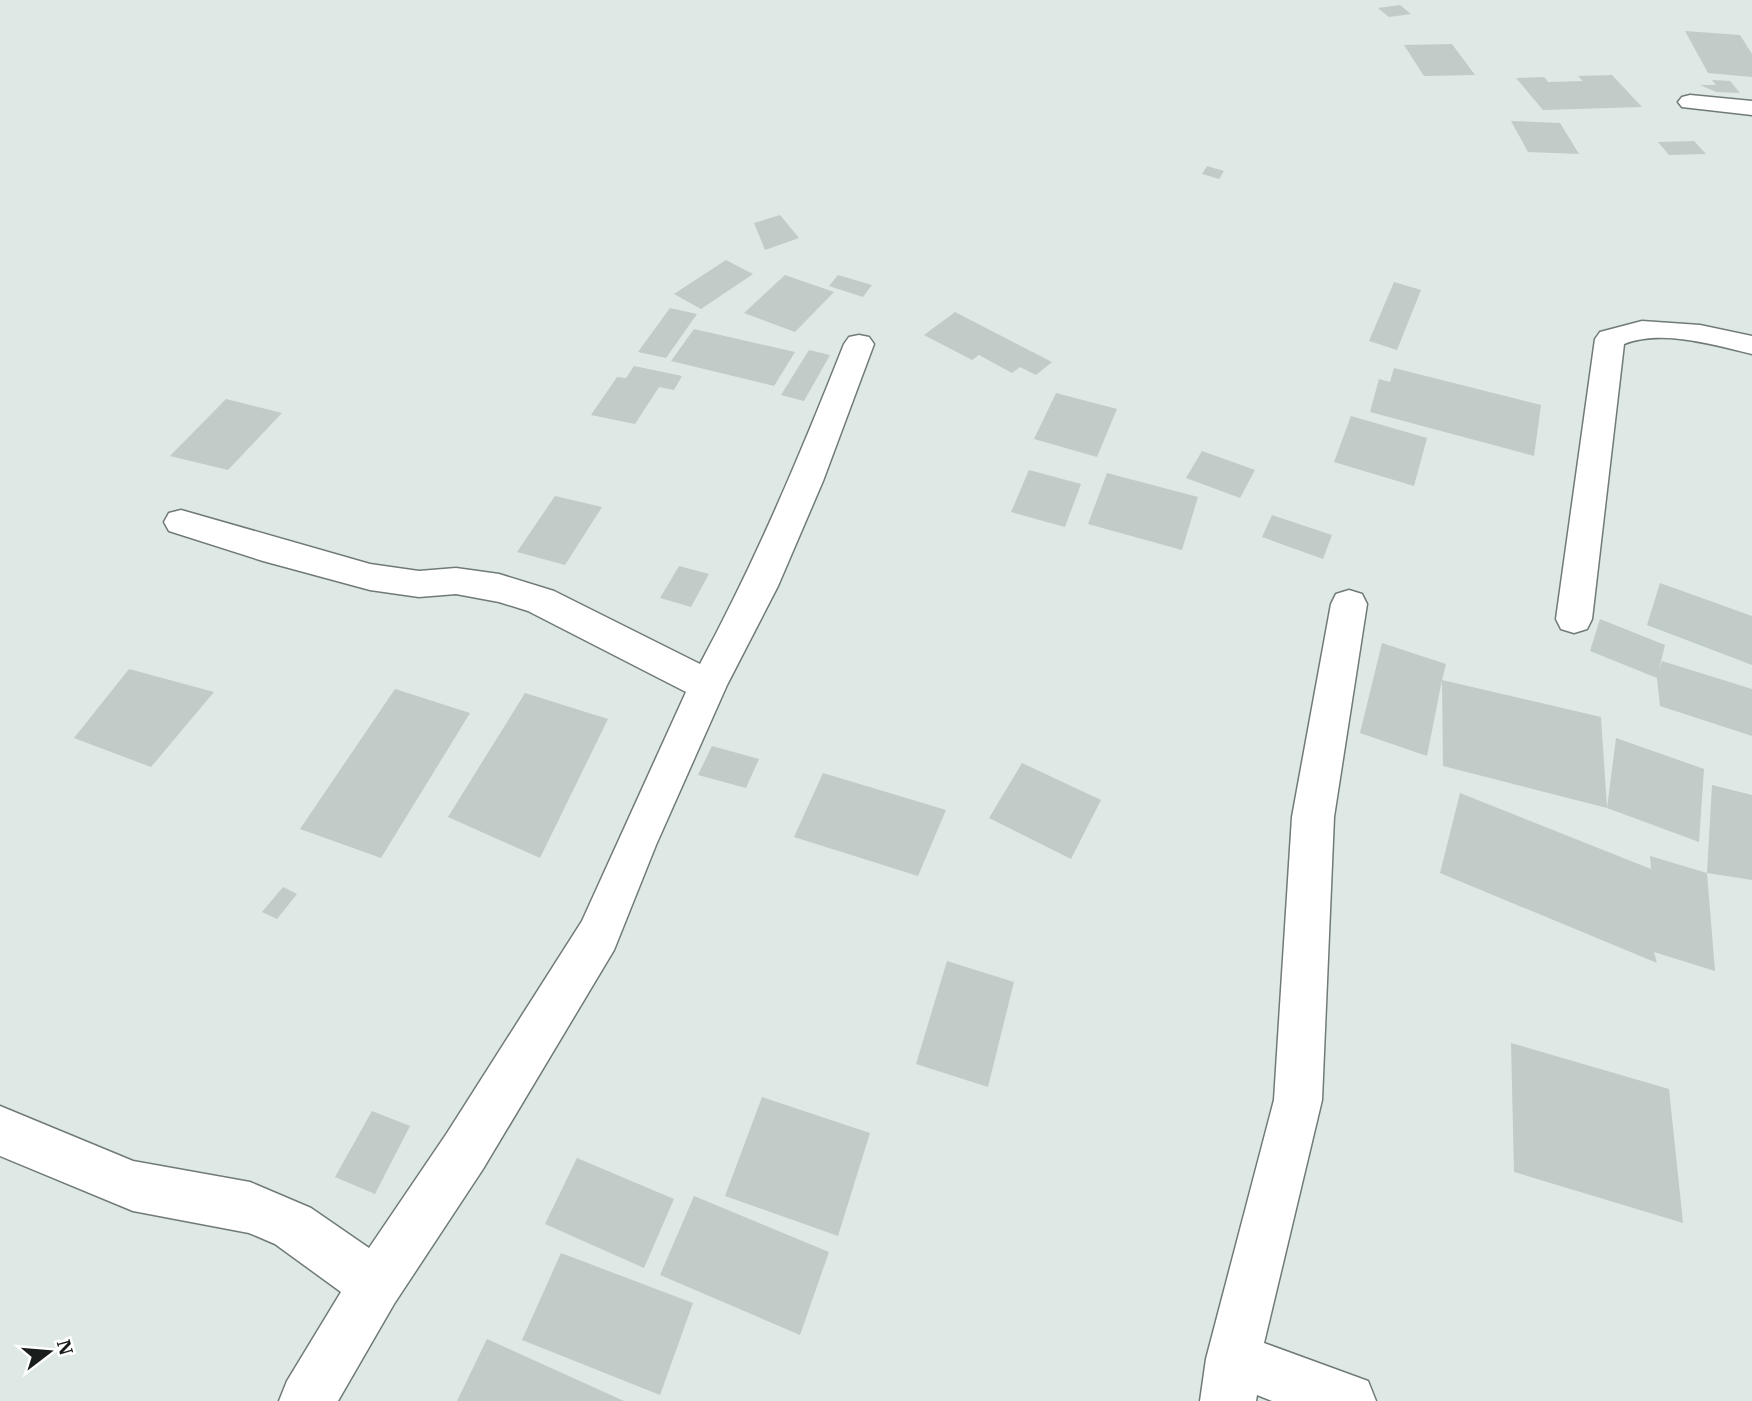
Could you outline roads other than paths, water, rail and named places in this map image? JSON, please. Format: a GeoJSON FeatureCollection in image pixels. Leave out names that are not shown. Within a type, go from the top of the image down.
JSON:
{"type":"FeatureCollection","features":[{"type":"Feature","properties":{"kind":"street"},"geometry":{"type":"LineString","coordinates":[[1690,102],[1752,108]]}},
{"type":"Feature","properties":{"kind":"street"},"geometry":{"type":"LineString","coordinates":[[1574,619],[1610,339],[1622,332],[1647,330],[1721,337],[1752,345]]}},
{"type":"Feature","properties":{"kind":"street"},"geometry":{"type":"LineString","coordinates":[[307,1401],[374,1285],[472,1140],[598,935],[635,845],[708,685],[760,586],[806,481],[859,344]]}},
{"type":"Feature","properties":{"kind":"street"},"geometry":{"type":"LineString","coordinates":[[181,522],[262,548],[370,576],[419,584],[456,581],[499,588],[541,601],[708,685]]}},
{"type":"Feature","properties":{"kind":"street"},"geometry":{"type":"LineString","coordinates":[[1348,1401],[1230,1380],[1298,1100],[1313,817],[1349,604]]}},
{"type":"Feature","properties":{"kind":"street"},"geometry":{"type":"LineString","coordinates":[[0,1131],[133,1186],[250,1208],[293,1226],[374,1285]]}}]}
